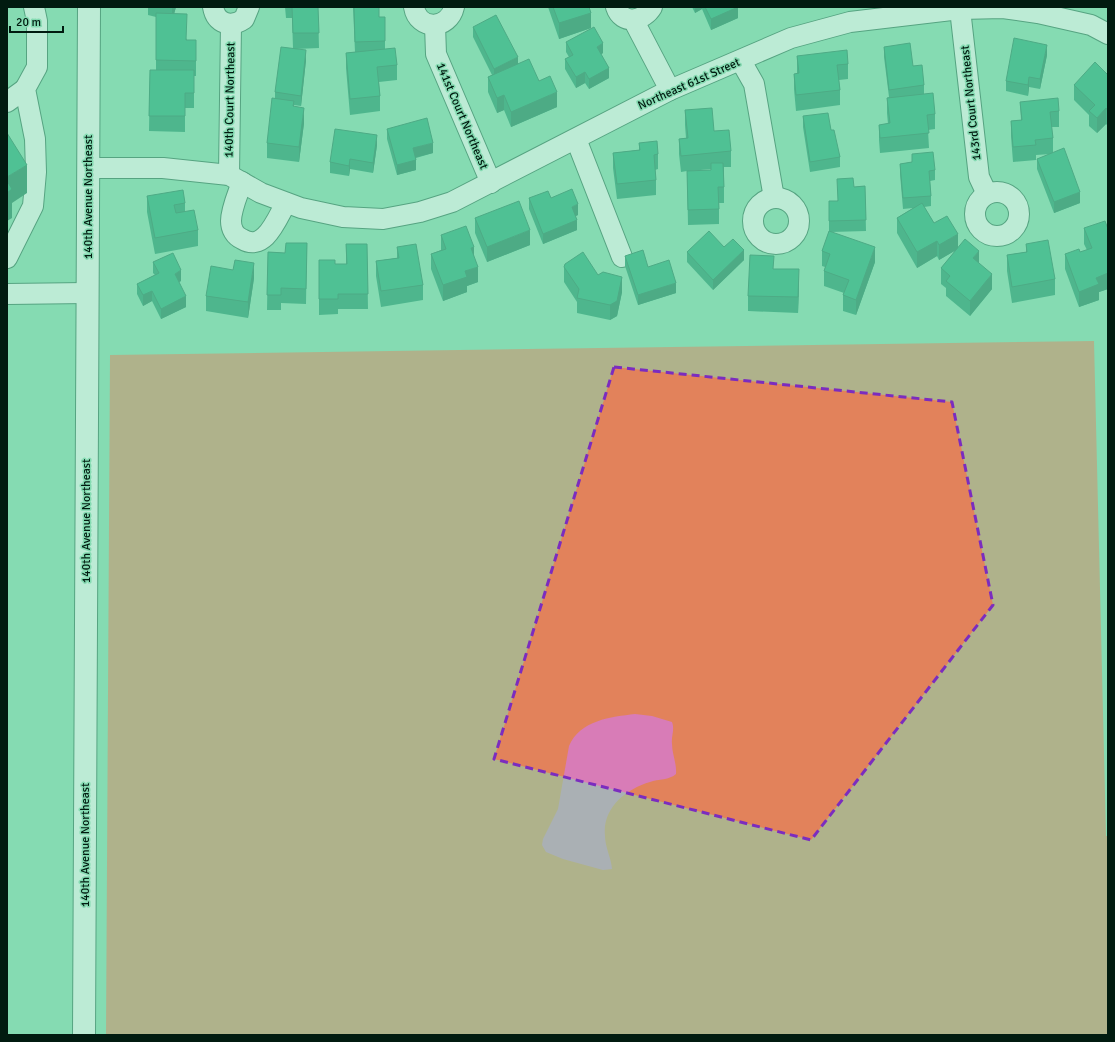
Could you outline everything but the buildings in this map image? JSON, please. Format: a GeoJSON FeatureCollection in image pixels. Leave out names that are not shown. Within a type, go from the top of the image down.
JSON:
{"type":"FeatureCollection","features":[{"type":"Feature","properties":{"kind":"street"},"geometry":{"type":"LineString","coordinates":[[7,102],[25,89],[37,66],[37,21],[34,7]]}},
{"type":"Feature","properties":{"kind":"street","name":"140th Avenue Northeast"},"geometry":{"type":"LineString","coordinates":[[84,1035],[89,7]]}},
{"type":"Feature","properties":{"kind":"street","name":"140th Court Northeast"},"geometry":{"type":"LineString","coordinates":[[213,7],[218,19],[224,23],[231,24],[244,19],[250,7]]}},
{"type":"Feature","properties":{"kind":"street"},"geometry":{"type":"LineString","coordinates":[[414,7],[417,16],[422,21],[435,25],[448,20],[454,7]]}},
{"type":"Feature","properties":{"kind":"street"},"geometry":{"type":"LineString","coordinates":[[616,7],[622,16],[628,19],[636,20],[648,13],[652,7]]}},
{"type":"Feature","properties":{"kind":"street","name":"Northeast 61st Street"},"geometry":{"type":"LineString","coordinates":[[88,168],[163,168],[235,179],[261,193],[301,208],[344,217],[383,219],[420,212],[452,202],[670,90],[741,61],[791,38],[850,22],[960,9],[1003,8],[1038,13],[1091,25],[1108,34]]}},
{"type":"Feature","properties":{"kind":"street","name":"143rd Court Northeast"},"geometry":{"type":"LineString","coordinates":[[960,9],[979,177],[987,194]]}},
{"type":"Feature","properties":{"kind":"street"},"geometry":{"type":"LineString","coordinates":[[636,20],[636,25],[670,90]]}},
{"type":"Feature","properties":{"kind":"street","name":"140th Court Northeast"},"geometry":{"type":"LineString","coordinates":[[231,24],[235,179]]}},
{"type":"Feature","properties":{"kind":"street","name":"141st Court Northeast"},"geometry":{"type":"LineString","coordinates":[[435,25],[436,54],[491,183]]}},
{"type":"Feature","properties":{"kind":"street"},"geometry":{"type":"LineString","coordinates":[[741,61],[754,84],[774,198]]}},
{"type":"Feature","properties":{"kind":"street"},"geometry":{"type":"LineString","coordinates":[[7,258],[33,206],[36,172],[35,139],[25,89]]}},
{"type":"Feature","properties":{"kind":"street"},"geometry":{"type":"LineString","coordinates":[[576,139],[622,256]]}},
{"type":"Feature","properties":{"kind":"street"},"geometry":{"type":"LineString","coordinates":[[235,179],[231,221],[234,233],[244,241],[256,242],[267,235],[286,203]]}},
{"type":"Feature","properties":{"kind":"street"},"geometry":{"type":"LineString","coordinates":[[7,294],[87,293]]}},
{"type":"Feature","properties":{"kind":"highlighted area"},"geometry":{"type":"Polygon","coordinates":[[[614,367],[952,402],[993,605],[811,840],[494,759],[614,367]]]}},
{"type":"Feature","properties":{"kind":"shaded area"},"geometry":{"type":"Polygon","coordinates":[[[1094,341],[1106,836],[1108,836],[1108,1035],[106,1035],[110,355],[1094,341]]]}},
{"type":"Feature","properties":{"kind":"shaded area"},"geometry":{"type":"Polygon","coordinates":[[[635,714],[652,716],[672,722],[672,748],[676,766],[676,774],[671,777],[650,782],[632,789],[617,801],[612,808],[607,817],[605,836],[612,869],[603,870],[563,859],[546,852],[542,845],[543,839],[558,809],[569,746],[574,737],[588,725],[597,721],[635,714]]]}}]}
